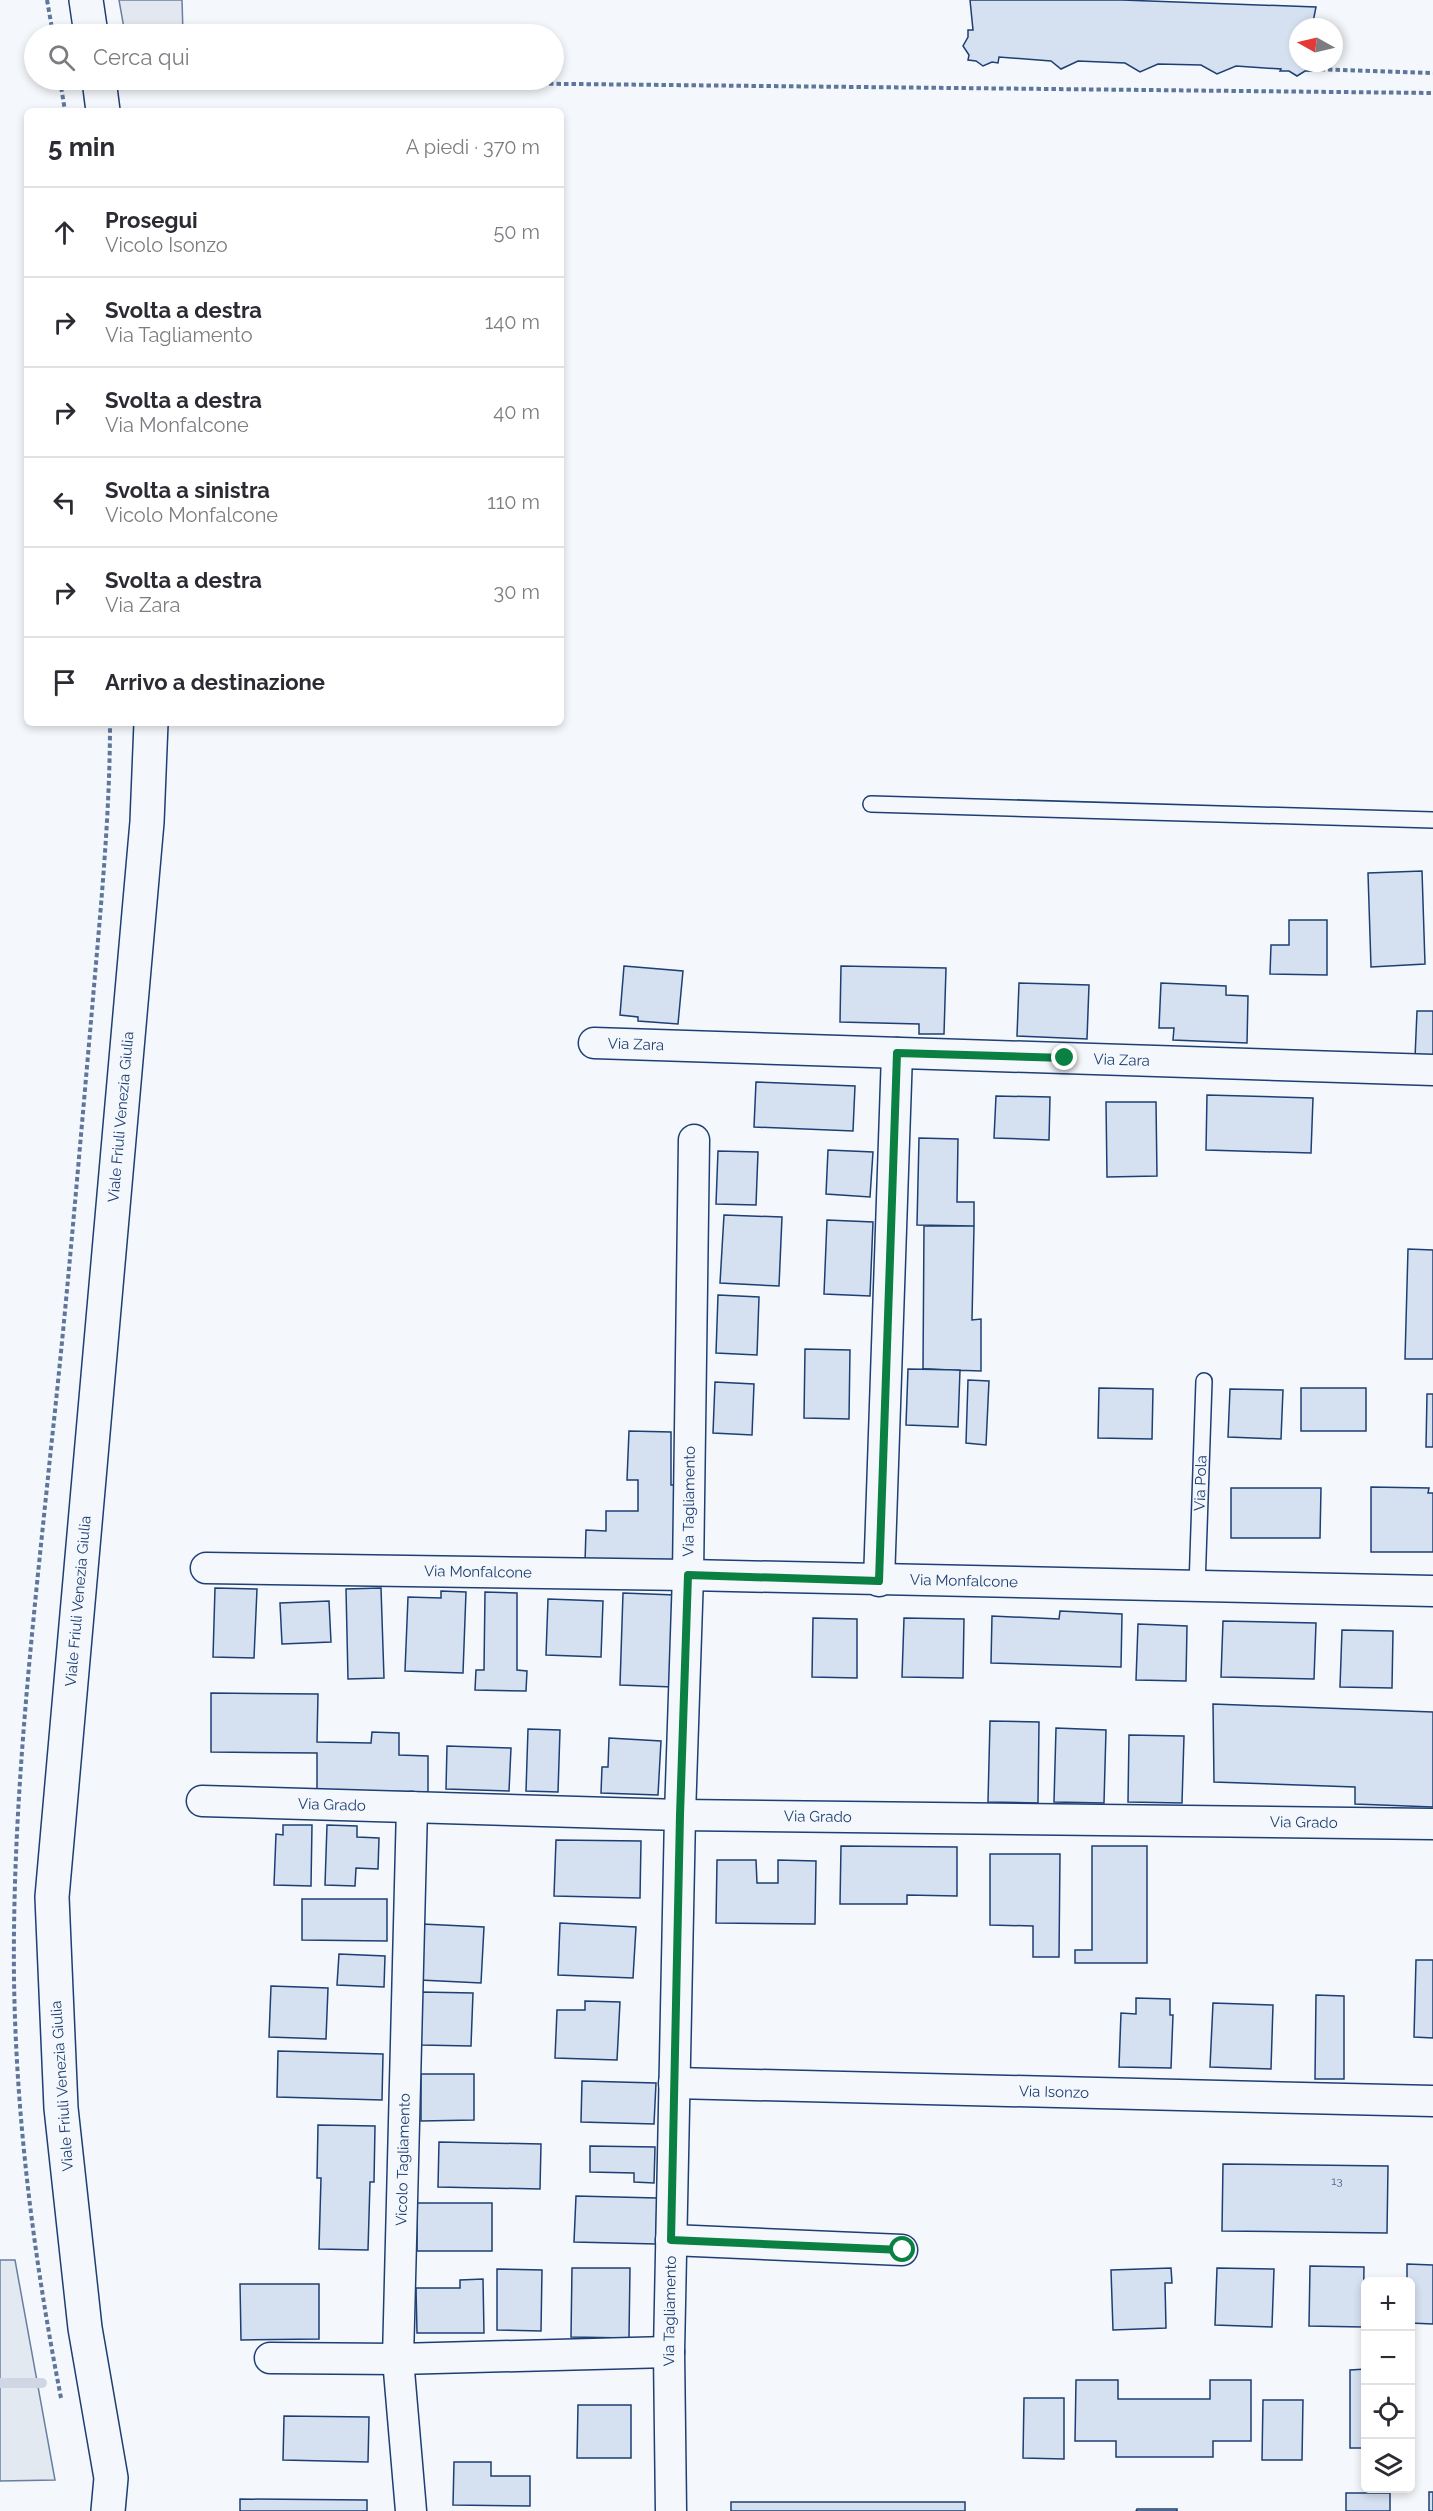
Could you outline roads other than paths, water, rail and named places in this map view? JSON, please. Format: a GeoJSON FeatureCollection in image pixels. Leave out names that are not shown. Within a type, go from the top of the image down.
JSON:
{"type":"FeatureCollection","features":[{"type":"Feature","properties":{"kind":"street"},"geometry":{"type":"LineString","coordinates":[[86,0],[90,24]]}},
{"type":"Feature","properties":{"kind":"street"},"geometry":{"type":"LineString","coordinates":[[101,90],[104,108]]}},
{"type":"Feature","properties":{"kind":"street","name":"Viale Friuli Venezia Giulia"},"geometry":{"type":"LineString","coordinates":[[108,2511],[111,2478],[85,2328],[61,2109],[52,1897],[147,822],[151,726]]}},
{"type":"Feature","properties":{"kind":"street","name":"Via Zara"},"geometry":{"type":"LineString","coordinates":[[594,1043],[1433,1070]]}},
{"type":"Feature","properties":{"kind":"street"},"geometry":{"type":"LineString","coordinates":[[879,1581],[897,1053]]}},
{"type":"Feature","properties":{"kind":"street","name":"Via Tagliamento"},"geometry":{"type":"LineString","coordinates":[[671,2511],[669,2352],[680,1815],[688,1575],[694,1140]]}},
{"type":"Feature","properties":{"kind":"street","name":"Via Monfalcone"},"geometry":{"type":"LineString","coordinates":[[206,1568],[688,1575],[879,1581],[1433,1591]]}},
{"type":"Feature","properties":{"kind":"street","name":"Via Grado"},"geometry":{"type":"LineString","coordinates":[[202,1802],[680,1815],[1433,1824]]}},
{"type":"Feature","properties":{"kind":"street","name":"Vicolo Tagliamento"},"geometry":{"type":"LineString","coordinates":[[411,2511],[398,2359],[412,1807]]}},
{"type":"Feature","properties":{"kind":"street","name":"Via Isonzo"},"geometry":{"type":"LineString","coordinates":[[674,2083],[1433,2101]]}},
{"type":"Feature","properties":{"kind":"street"},"geometry":{"type":"LineString","coordinates":[[671,2240],[903,2250]]}},
{"type":"Feature","properties":{"kind":"street"},"geometry":{"type":"LineString","coordinates":[[270,2358],[398,2359],[669,2352]]}},
{"type":"Feature","properties":{"kind":"street","name":"Viale Friuli Venezia Giulia"},"geometry":{"type":"LineString","coordinates":[[111,2478],[131,2511]]}},
{"type":"Feature","properties":{"kind":"lane"},"geometry":{"type":"LineString","coordinates":[[871,804],[1433,820]]}},
{"type":"Feature","properties":{"kind":"lane","name":"Via Pola"},"geometry":{"type":"LineString","coordinates":[[1197,1587],[1204,1381]]}},
{"type":"Feature","properties":{"kind":"waterway"},"geometry":{"type":"LineString","coordinates":[[0,2383],[42,2383]]}}]}
